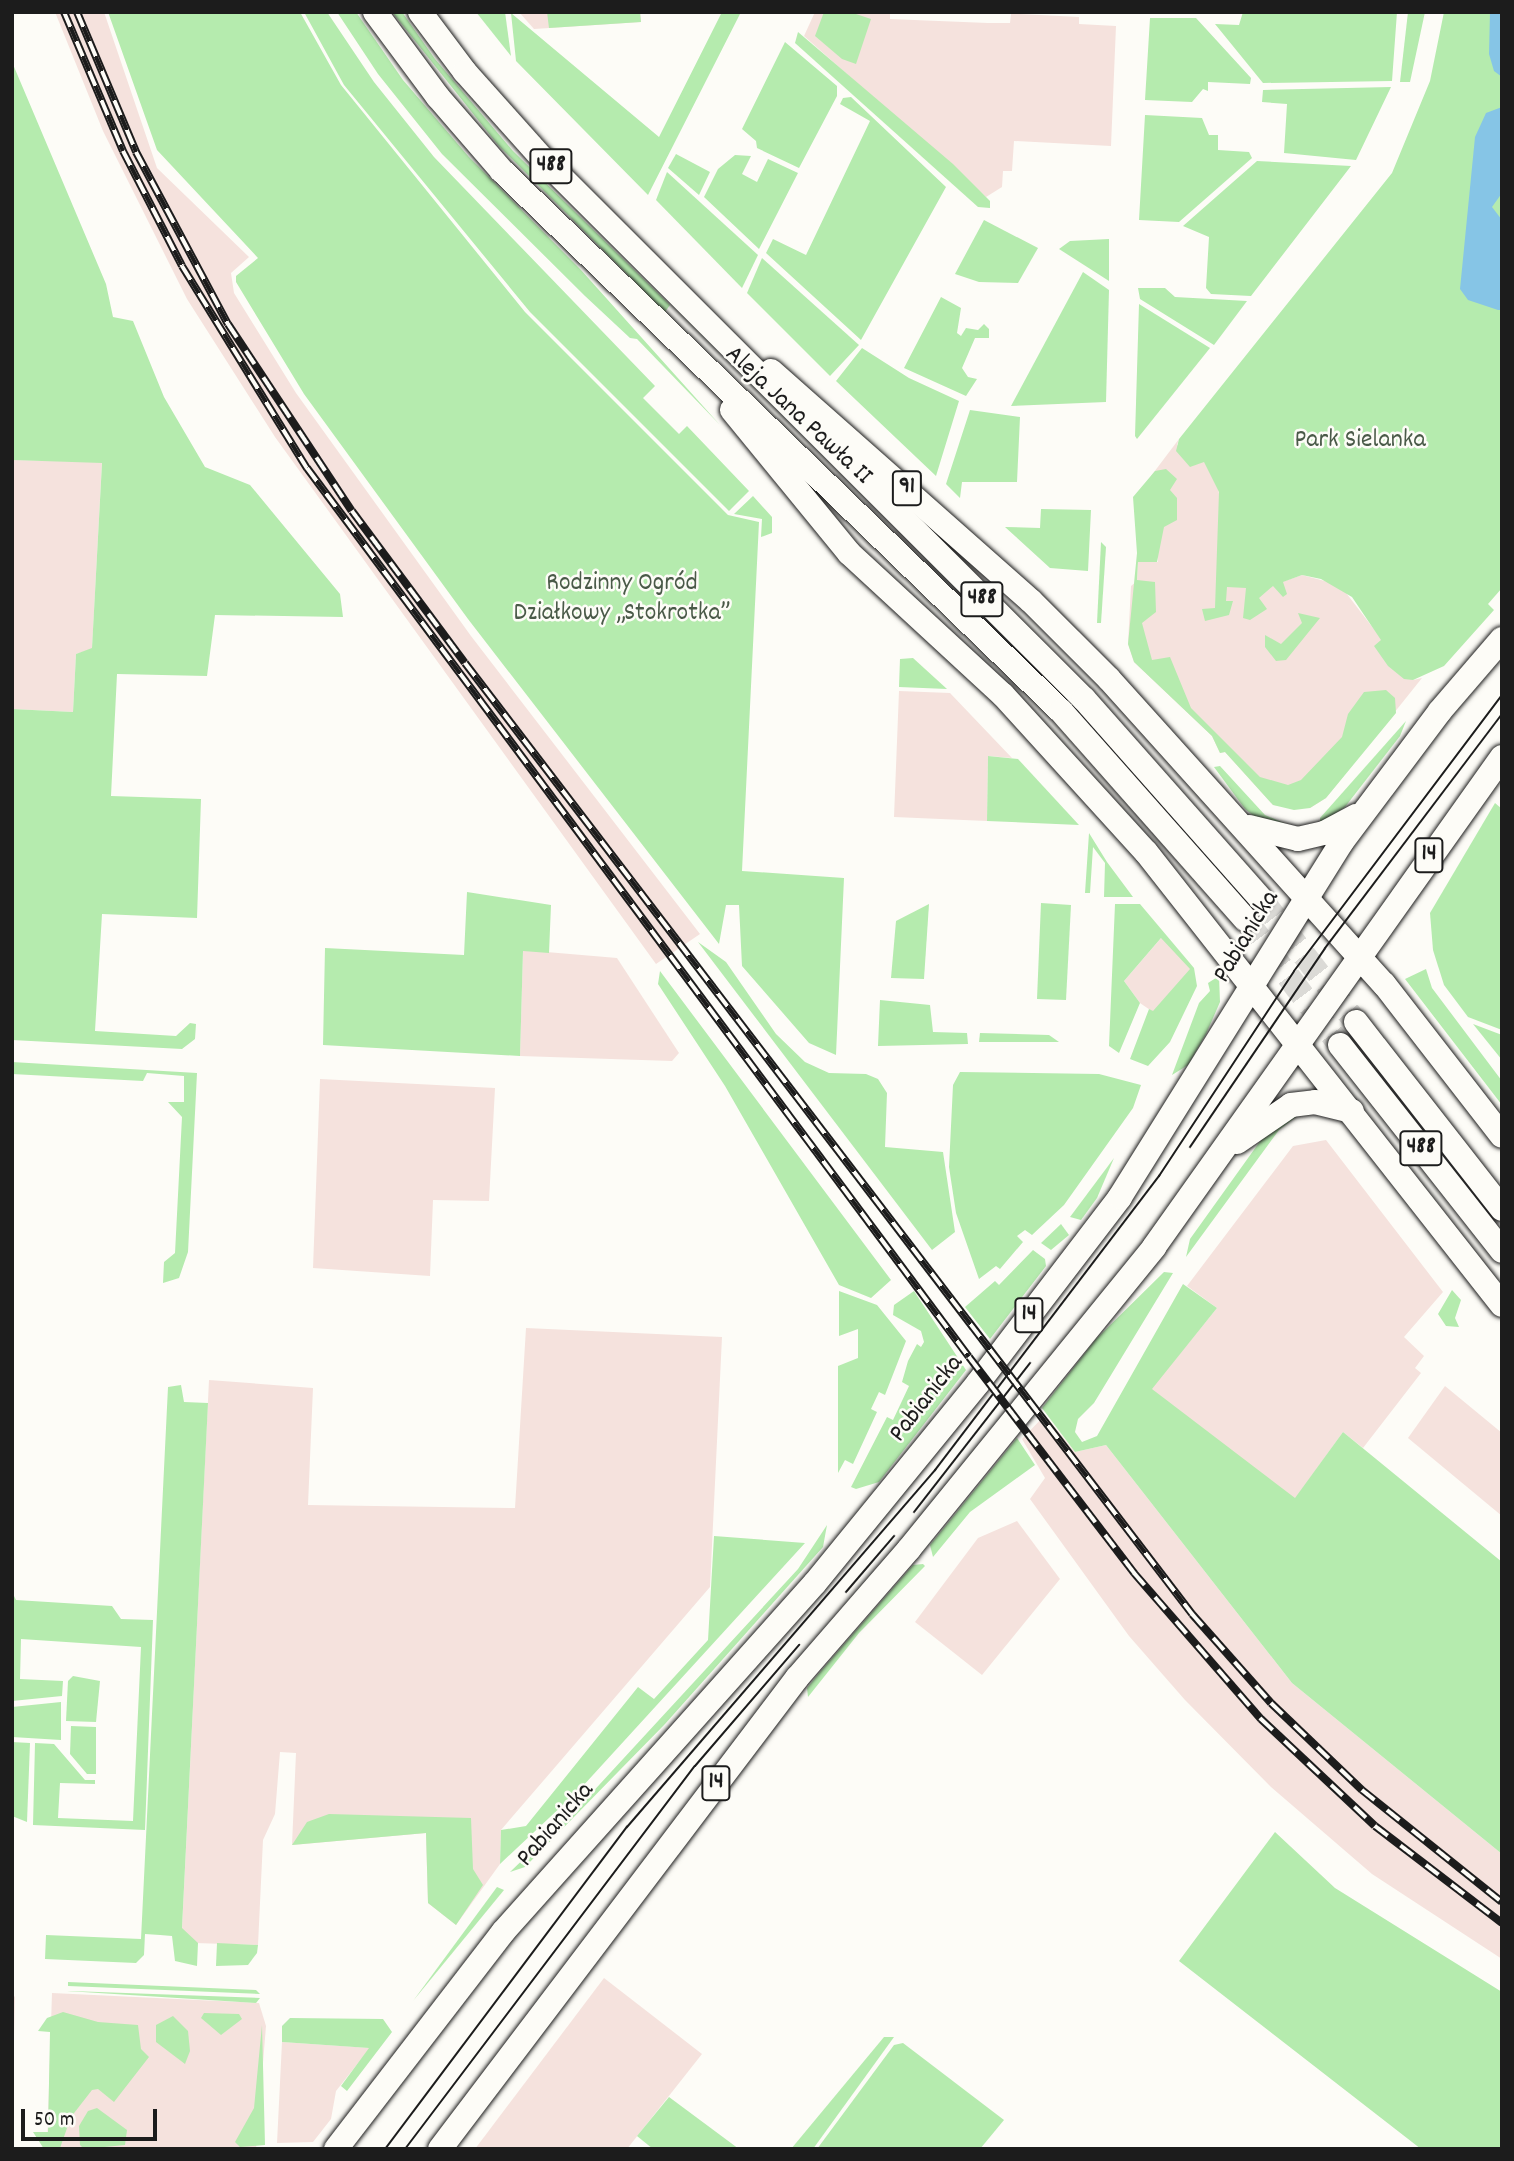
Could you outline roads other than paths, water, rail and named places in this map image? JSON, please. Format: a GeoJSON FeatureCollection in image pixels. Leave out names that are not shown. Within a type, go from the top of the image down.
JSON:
{"type":"FeatureCollection","features":[{"type":"Feature","properties":{"kind":"main road","name":"Aleja Jana Pawła II"},"geometry":{"type":"LineString","coordinates":[[375,12],[477,143],[696,362],[801,457],[1061,711],[1245,919]]}},
{"type":"Feature","properties":{"kind":"main road","name":"Aleja Jana Pawła II"},"geometry":{"type":"LineString","coordinates":[[420,12],[498,111],[1084,699],[1260,898]]}},
{"type":"Feature","properties":{"kind":"main road","name":"91"},"geometry":{"type":"LineString","coordinates":[[694,310],[889,472],[1031,601],[1108,679],[1244,826]]}},
{"type":"Feature","properties":{"kind":"main road"},"geometry":{"type":"LineString","coordinates":[[696,362],[779,472],[849,553],[1048,740],[1253,985],[1502,1305]]}},
{"type":"Feature","properties":{"kind":"main road","name":"Pabianicka"},"geometry":{"type":"LineString","coordinates":[[336,2149],[503,1933],[815,1583],[971,1393],[1120,1197],[1307,896],[1363,812],[1502,639]]}},
{"type":"Feature","properties":{"kind":"main road","name":"14"},"geometry":{"type":"LineString","coordinates":[[440,2149],[797,1678],[909,1549],[1154,1247],[1502,757]]}},
{"type":"Feature","properties":{"kind":"main road"},"geometry":{"type":"LineString","coordinates":[[1244,826],[1298,839],[1325,833],[1363,812]]}},
{"type":"Feature","properties":{"kind":"main road"},"geometry":{"type":"LineString","coordinates":[[1244,826],[1359,955],[1502,1136]]}},
{"type":"Feature","properties":{"kind":"main road","name":"488"},"geometry":{"type":"LineString","coordinates":[[1356,1022],[1502,1209]]}},
{"type":"Feature","properties":{"kind":"main road","name":"488"},"geometry":{"type":"LineString","coordinates":[[1340,1045],[1502,1251]]}},
{"type":"Feature","properties":{"kind":"main road"},"geometry":{"type":"LineString","coordinates":[[1222,1153],[1291,1105],[1315,1101],[1352,1111]]}},
{"type":"Feature","properties":{"kind":"water"},"geometry":{"type":"Polygon","coordinates":[[[1490,12],[1502,12],[1502,77],[1494,71],[1489,54],[1490,12]]]}},
{"type":"Feature","properties":{"kind":"water"},"geometry":{"type":"Polygon","coordinates":[[[1502,107],[1502,193],[1492,207],[1502,220],[1502,310],[1498,310],[1468,300],[1460,289],[1475,137],[1486,113],[1502,107]]]}},
{"type":"Feature","properties":{"kind":"tunnel"},"geometry":{"type":"LineString","coordinates":[[1260,898],[1356,1022]]}},
{"type":"Feature","properties":{"kind":"tunnel"},"geometry":{"type":"LineString","coordinates":[[1245,919],[1340,1045]]}},
{"type":"Feature","properties":{"kind":"tram line"},"geometry":{"type":"LineString","coordinates":[[385,2149],[627,1827],[935,1470],[1159,1176],[1294,971],[1502,695]]}},
{"type":"Feature","properties":{"kind":"tram line"},"geometry":{"type":"LineString","coordinates":[[1190,1147],[1325,948],[1502,714]]}},
{"type":"Feature","properties":{"kind":"tram line"},"geometry":{"type":"LineString","coordinates":[[914,1512],[1030,1363]]}},
{"type":"Feature","properties":{"kind":"tram line"},"geometry":{"type":"LineString","coordinates":[[846,1592],[894,1536]]}},
{"type":"Feature","properties":{"kind":"tram line"},"geometry":{"type":"LineString","coordinates":[[405,2149],[695,1766],[799,1645]]}},
{"type":"Feature","properties":{"kind":"railway"},"geometry":{"type":"LineString","coordinates":[[64,12],[123,151],[182,266],[307,468],[969,1357],[1134,1573],[1261,1719],[1375,1826],[1502,1923]]}},
{"type":"Feature","properties":{"kind":"railway"},"geometry":{"type":"LineString","coordinates":[[77,12],[136,152],[228,324],[352,511],[465,663],[1192,1614],[1271,1703],[1362,1790],[1502,1902]]}},
{"type":"Feature","properties":{"kind":"park label","name":"Park Sielanka"},"geometry":{"type":"Point","coordinates":[1360,441]}},
{"type":"Feature","properties":{"kind":"park label","name":"Rodzinny Ogród Działkowy „Stokrotka”"},"geometry":{"type":"Point","coordinates":[622,599]}}]}
